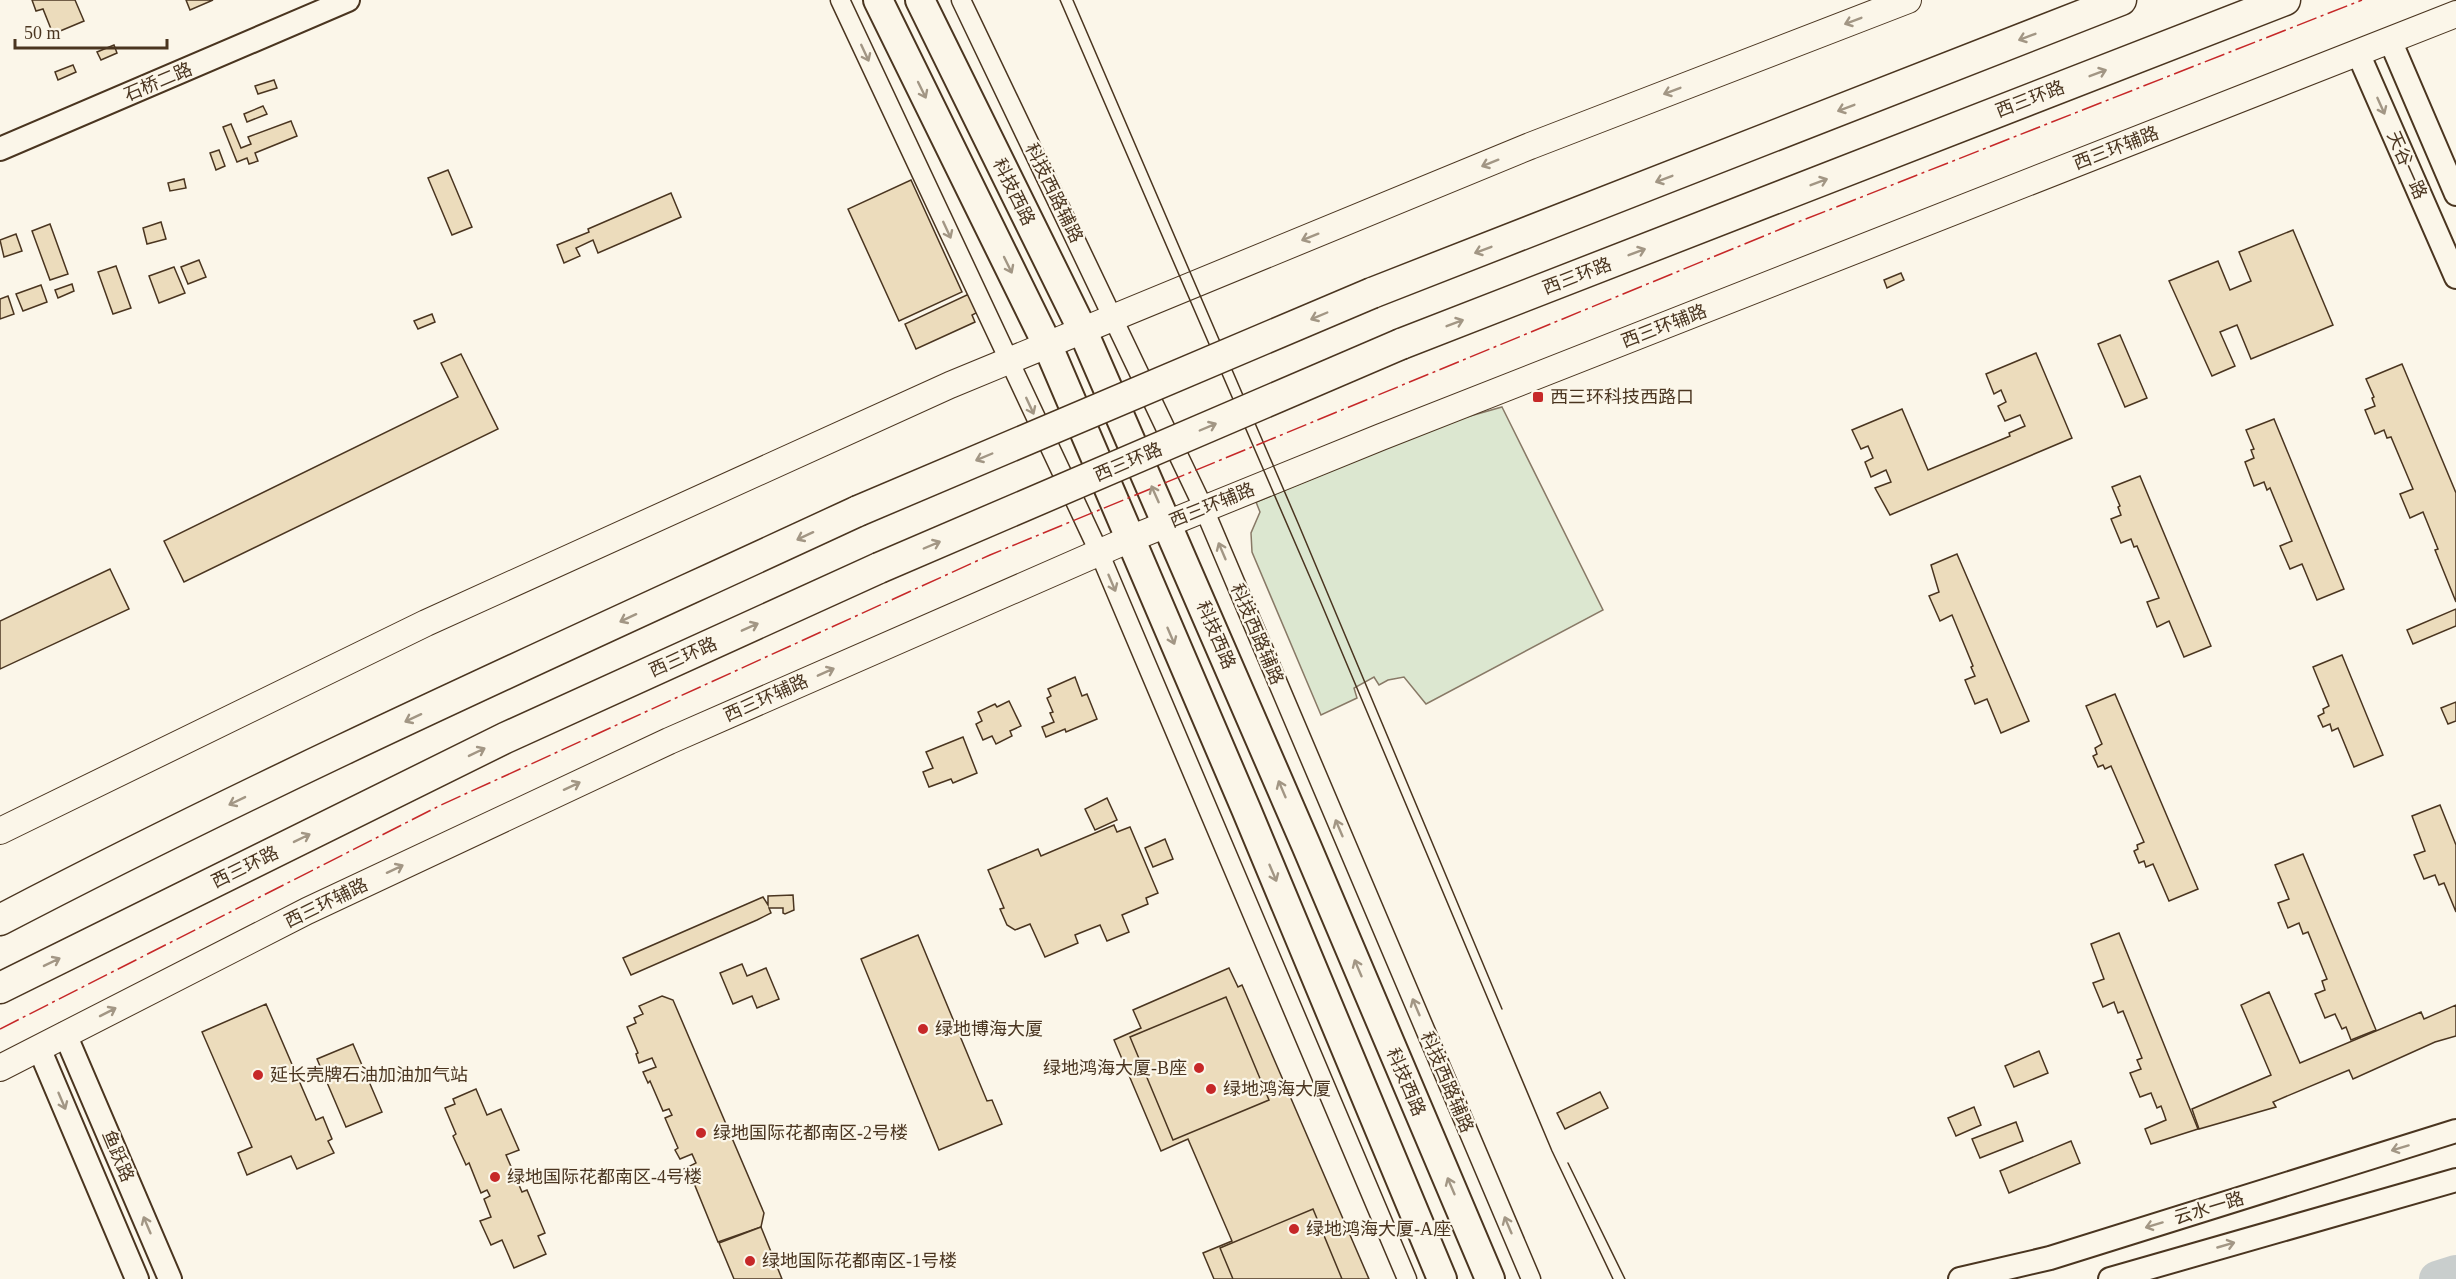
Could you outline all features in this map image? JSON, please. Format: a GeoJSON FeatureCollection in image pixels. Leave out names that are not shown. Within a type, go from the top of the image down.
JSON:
{"type":"FeatureCollection","features":[{"type":"Feature","properties":{"kind":"highway"},"geometry":{"type":"LineString","coordinates":[[0,920],[86,875],[325,759],[858,511],[1372,293],[2121,0]]}},
{"type":"Feature","properties":{"kind":"highway","name":"西三环路"},"geometry":{"type":"LineString","coordinates":[[0,988],[505,738],[879,568],[1401,344],[2285,0]]}},
{"type":"Feature","properties":{"kind":"main road","name":"科技西路"},"geometry":{"type":"LineString","coordinates":[[878,0],[1047,344],[1251,820],[1442,1279]]}},
{"type":"Feature","properties":{"kind":"main road","name":"科技西路"},"geometry":{"type":"LineString","coordinates":[[920,0],[1082,329],[1490,1279]]}},
{"type":"Feature","properties":{"kind":"main road"},"geometry":{"type":"LineString","coordinates":[[4,824],[426,622],[1008,360],[1530,146],[1908,0]]}},
{"type":"Feature","properties":{"kind":"main road","name":"西三环辅路"},"geometry":{"type":"LineString","coordinates":[[0,1068],[307,911],[658,746],[1099,552],[1204,508],[2456,14]]}},
{"type":"Feature","properties":{"kind":"street","name":"石桥二路"},"geometry":{"type":"LineString","coordinates":[[0,149],[348,0]]}},
{"type":"Feature","properties":{"kind":"street"},"geometry":{"type":"LineString","coordinates":[[840,0],[1099,552],[1407,1279]]}},
{"type":"Feature","properties":{"kind":"street","name":"科技西路辅路"},"geometry":{"type":"LineString","coordinates":[[961,0],[1204,508],[1531,1279]]}},
{"type":"Feature","properties":{"kind":"street","name":"天谷一路"},"geometry":{"type":"LineString","coordinates":[[2390,40],[2456,194]]}},
{"type":"Feature","properties":{"kind":"street","name":"天谷一路"},"geometry":{"type":"LineString","coordinates":[[2358,53],[2456,277]]}},
{"type":"Feature","properties":{"kind":"street","name":"鱼跃路"},"geometry":{"type":"LineString","coordinates":[[66,1034],[170,1279]]}},
{"type":"Feature","properties":{"kind":"street","name":"鱼跃路"},"geometry":{"type":"LineString","coordinates":[[39,1048],[137,1279]]}},
{"type":"Feature","properties":{"kind":"street","name":"云水一路"},"geometry":{"type":"LineString","coordinates":[[1960,1279],[2050,1258],[2456,1131]]}},
{"type":"Feature","properties":{"kind":"street"},"geometry":{"type":"LineString","coordinates":[[2110,1279],[2456,1179]]}},
{"type":"Feature","properties":{"kind":"green space"},"geometry":{"type":"Polygon","coordinates":[[[1502,407],[1603,610],[1426,704],[1404,677],[1388,680],[1379,685],[1374,677],[1354,688],[1357,698],[1321,715],[1252,552],[1251,533],[1260,512],[1256,502],[1449,422],[1502,407]]]}},
{"type":"Feature","properties":{"kind":"building"},"geometry":{"type":"Polygon","coordinates":[[[32,0],[75,0],[84,21],[53,34],[43,9],[36,11],[32,0]]]}},
{"type":"Feature","properties":{"kind":"building"},"geometry":{"type":"Polygon","coordinates":[[[186,0],[213,0],[190,10],[186,0]]]}},
{"type":"Feature","properties":{"kind":"building"},"geometry":{"type":"Polygon","coordinates":[[[114,45],[117,53],[101,60],[97,52],[114,45]]]}},
{"type":"Feature","properties":{"kind":"building"},"geometry":{"type":"Polygon","coordinates":[[[73,65],[76,72],[58,80],[55,72],[73,65]]]}},
{"type":"Feature","properties":{"kind":"building"},"geometry":{"type":"Polygon","coordinates":[[[274,80],[277,88],[258,94],[255,86],[274,80]]]}},
{"type":"Feature","properties":{"kind":"building"},"geometry":{"type":"Polygon","coordinates":[[[263,106],[267,114],[247,122],[244,114],[263,106]]]}},
{"type":"Feature","properties":{"kind":"building"},"geometry":{"type":"Polygon","coordinates":[[[291,121],[297,136],[255,153],[258,161],[249,164],[247,158],[237,162],[223,127],[231,124],[241,148],[251,144],[248,137],[291,121]]]}},
{"type":"Feature","properties":{"kind":"building"},"geometry":{"type":"Polygon","coordinates":[[[219,150],[225,166],[216,170],[210,153],[219,150]]]}},
{"type":"Feature","properties":{"kind":"building"},"geometry":{"type":"Polygon","coordinates":[[[448,170],[472,227],[452,235],[428,178],[448,170]]]}},
{"type":"Feature","properties":{"kind":"building"},"geometry":{"type":"Polygon","coordinates":[[[184,179],[186,188],[170,191],[168,183],[184,179]]]}},
{"type":"Feature","properties":{"kind":"building"},"geometry":{"type":"Polygon","coordinates":[[[911,180],[962,292],[899,321],[848,209],[911,180]]]}},
{"type":"Feature","properties":{"kind":"building"},"geometry":{"type":"Polygon","coordinates":[[[671,193],[681,217],[598,253],[593,240],[576,248],[580,256],[564,263],[557,245],[671,193]]]}},
{"type":"Feature","properties":{"kind":"building"},"geometry":{"type":"Polygon","coordinates":[[[161,222],[166,239],[147,244],[143,228],[161,222]]]}},
{"type":"Feature","properties":{"kind":"building"},"geometry":{"type":"Polygon","coordinates":[[[50,224],[68,274],[50,280],[32,231],[50,224]]]}},
{"type":"Feature","properties":{"kind":"building"},"geometry":{"type":"Polygon","coordinates":[[[2293,230],[2333,325],[2251,359],[2237,325],[2220,332],[2235,366],[2212,376],[2169,281],[2218,261],[2230,290],[2251,281],[2239,252],[2293,230]]]}},
{"type":"Feature","properties":{"kind":"building"},"geometry":{"type":"Polygon","coordinates":[[[16,234],[22,251],[4,257],[0,240],[16,234]]]}},
{"type":"Feature","properties":{"kind":"building"},"geometry":{"type":"Polygon","coordinates":[[[199,260],[206,277],[188,284],[181,267],[199,260]]]}},
{"type":"Feature","properties":{"kind":"building"},"geometry":{"type":"Polygon","coordinates":[[[116,266],[131,308],[113,314],[98,272],[116,266]]]}},
{"type":"Feature","properties":{"kind":"building"},"geometry":{"type":"Polygon","coordinates":[[[174,267],[185,293],[159,303],[149,276],[174,267]]]}},
{"type":"Feature","properties":{"kind":"building"},"geometry":{"type":"Polygon","coordinates":[[[1901,273],[1904,280],[1887,288],[1884,280],[1901,273]]]}},
{"type":"Feature","properties":{"kind":"building"},"geometry":{"type":"Polygon","coordinates":[[[72,284],[74,291],[58,298],[55,290],[72,284]]]}},
{"type":"Feature","properties":{"kind":"building"},"geometry":{"type":"Polygon","coordinates":[[[41,285],[47,302],[23,311],[16,294],[41,285]]]}},
{"type":"Feature","properties":{"kind":"building"},"geometry":{"type":"Polygon","coordinates":[[[969,294],[978,312],[972,315],[975,322],[916,349],[905,324],[969,294]]]}},
{"type":"Feature","properties":{"kind":"building"},"geometry":{"type":"Polygon","coordinates":[[[8,296],[14,314],[0,319],[0,299],[8,296]]]}},
{"type":"Feature","properties":{"kind":"building"},"geometry":{"type":"Polygon","coordinates":[[[432,314],[435,322],[418,329],[414,321],[432,314]]]}},
{"type":"Feature","properties":{"kind":"building"},"geometry":{"type":"Polygon","coordinates":[[[2120,335],[2147,398],[2125,407],[2098,344],[2120,335]]]}},
{"type":"Feature","properties":{"kind":"building"},"geometry":{"type":"Polygon","coordinates":[[[2036,353],[2072,438],[1890,515],[1875,488],[1891,482],[1886,470],[1871,477],[1865,462],[1873,458],[1868,446],[1861,449],[1852,430],[1902,409],[1928,470],[2010,436],[2009,433],[2025,426],[2020,415],[2005,421],[1998,406],[2006,402],[2001,390],[1994,394],[1986,374],[2036,353]]]}},
{"type":"Feature","properties":{"kind":"building"},"geometry":{"type":"Polygon","coordinates":[[[461,354],[498,429],[184,582],[164,541],[458,397],[441,363],[461,354]]]}},
{"type":"Feature","properties":{"kind":"building"},"geometry":{"type":"Polygon","coordinates":[[[2402,364],[2456,493],[2456,602],[2435,550],[2438,549],[2423,512],[2410,518],[2400,494],[2413,489],[2391,437],[2387,438],[2384,430],[2375,434],[2365,410],[2375,406],[2372,398],[2374,397],[2366,379],[2402,364]]]}},
{"type":"Feature","properties":{"kind":"building"},"geometry":{"type":"Polygon","coordinates":[[[2274,419],[2344,589],[2317,600],[2302,564],[2290,569],[2280,546],[2292,541],[2270,488],[2267,490],[2264,482],[2254,486],[2245,462],[2254,458],[2251,450],[2254,449],[2246,430],[2274,419]]]}},
{"type":"Feature","properties":{"kind":"building"},"geometry":{"type":"Polygon","coordinates":[[[2140,476],[2211,646],[2184,657],[2169,621],[2157,627],[2147,602],[2159,598],[2137,546],[2134,547],[2131,539],[2121,543],[2111,519],[2121,515],[2118,507],[2120,506],[2112,487],[2140,476]]]}},
{"type":"Feature","properties":{"kind":"building"},"geometry":{"type":"Polygon","coordinates":[[[1957,554],[2029,721],[2001,733],[1987,699],[1975,704],[1965,680],[1975,676],[1971,667],[1973,666],[1952,615],[1940,621],[1929,596],[1939,592],[1931,565],[1957,554]]]}},
{"type":"Feature","properties":{"kind":"building"},"geometry":{"type":"Polygon","coordinates":[[[110,569],[129,609],[0,669],[0,621],[110,569]]]}},
{"type":"Feature","properties":{"kind":"building"},"geometry":{"type":"Polygon","coordinates":[[[2456,609],[2456,626],[2413,644],[2407,630],[2456,609]]]}},
{"type":"Feature","properties":{"kind":"building"},"geometry":{"type":"Polygon","coordinates":[[[2342,655],[2383,755],[2354,767],[2338,728],[2332,731],[2330,724],[2323,727],[2318,716],[2324,713],[2323,709],[2329,706],[2313,667],[2342,655]]]}},
{"type":"Feature","properties":{"kind":"building"},"geometry":{"type":"Polygon","coordinates":[[[1075,677],[1082,696],[1087,694],[1097,719],[1066,732],[1065,729],[1046,737],[1042,727],[1054,722],[1050,713],[1053,712],[1047,698],[1051,696],[1048,689],[1075,677]]]}},
{"type":"Feature","properties":{"kind":"building"},"geometry":{"type":"Polygon","coordinates":[[[2115,694],[2198,889],[2169,901],[2153,864],[2146,867],[2144,861],[2139,863],[2134,851],[2138,849],[2137,845],[2144,842],[2111,766],[2105,769],[2103,765],[2098,767],[2093,756],[2097,754],[2095,748],[2102,744],[2086,706],[2115,694]]]}},
{"type":"Feature","properties":{"kind":"building"},"geometry":{"type":"Polygon","coordinates":[[[1009,701],[1021,726],[1010,731],[1012,736],[996,744],[992,736],[983,740],[976,724],[982,721],[978,712],[995,704],[997,707],[1009,701]]]}},
{"type":"Feature","properties":{"kind":"building"},"geometry":{"type":"Polygon","coordinates":[[[2456,702],[2456,721],[2448,724],[2441,708],[2456,702]]]}},
{"type":"Feature","properties":{"kind":"building"},"geometry":{"type":"Polygon","coordinates":[[[963,737],[977,773],[953,783],[951,779],[929,787],[923,772],[933,768],[926,752],[963,737]]]}},
{"type":"Feature","properties":{"kind":"building"},"geometry":{"type":"Polygon","coordinates":[[[1107,798],[1117,820],[1095,830],[1085,809],[1107,798]]]}},
{"type":"Feature","properties":{"kind":"building"},"geometry":{"type":"Polygon","coordinates":[[[2440,805],[2456,845],[2456,912],[2444,883],[2439,885],[2435,875],[2424,879],[2414,855],[2425,851],[2412,816],[2440,805]]]}},
{"type":"Feature","properties":{"kind":"building"},"geometry":{"type":"Polygon","coordinates":[[[1114,825],[1117,832],[1130,827],[1158,893],[1146,898],[1148,904],[1122,915],[1129,932],[1107,941],[1100,925],[1075,935],[1078,943],[1045,957],[1030,924],[1015,930],[1007,925],[1000,909],[1004,908],[988,870],[1038,849],[1041,856],[1114,825]]]}},
{"type":"Feature","properties":{"kind":"building"},"geometry":{"type":"Polygon","coordinates":[[[1165,839],[1173,859],[1153,867],[1145,848],[1165,839]]]}},
{"type":"Feature","properties":{"kind":"building"},"geometry":{"type":"Polygon","coordinates":[[[2303,854],[2376,1030],[2351,1040],[2346,1027],[2342,1029],[2335,1014],[2325,1018],[2315,994],[2325,990],[2322,981],[2327,979],[2308,932],[2303,934],[2299,923],[2288,928],[2278,903],[2289,899],[2275,865],[2303,854]]]}},
{"type":"Feature","properties":{"kind":"building"},"geometry":{"type":"Polygon","coordinates":[[[793,895],[794,910],[785,914],[783,908],[769,908],[771,913],[757,920],[631,975],[623,958],[763,897],[768,905],[768,896],[793,895]]]}},
{"type":"Feature","properties":{"kind":"building"},"geometry":{"type":"Polygon","coordinates":[[[2119,933],[2198,1129],[2151,1144],[2145,1129],[2166,1120],[2164,1114],[2161,1106],[2157,1108],[2151,1093],[2140,1097],[2130,1073],[2141,1069],[2137,1060],[2142,1058],[2123,1011],[2118,1013],[2114,1002],[2103,1007],[2093,983],[2104,979],[2091,944],[2119,933]]]}},
{"type":"Feature","properties":{"kind":"building","name":"绿地博海大厦"},"geometry":{"type":"Polygon","coordinates":[[[918,935],[987,1101],[992,1100],[1002,1124],[939,1150],[861,959],[918,935]]]}},
{"type":"Feature","properties":{"kind":"building"},"geometry":{"type":"Polygon","coordinates":[[[742,964],[747,976],[766,968],[779,999],[757,1008],[752,996],[733,1004],[720,973],[742,964]]]}},
{"type":"Feature","properties":{"kind":"building","name":"绿地鸿海大厦"},"geometry":{"type":"Polygon","coordinates":[[[1229,968],[1238,987],[1242,985],[1369,1279],[1214,1279],[1203,1253],[1232,1241],[1188,1139],[1161,1151],[1114,1040],[1141,1028],[1133,1010],[1229,968]]]}},
{"type":"Feature","properties":{"kind":"building"},"geometry":{"type":"Polygon","coordinates":[[[2269,992],[2300,1063],[2421,1012],[2424,1019],[2456,1005],[2456,1036],[2435,1042],[2353,1079],[2349,1070],[2273,1102],[2276,1107],[2199,1129],[2192,1109],[2271,1075],[2241,1005],[2269,992]]]}},
{"type":"Feature","properties":{"kind":"building","name":"绿地国际花都南区-2号楼"},"geometry":{"type":"Polygon","coordinates":[[[662,996],[673,1000],[764,1213],[761,1227],[718,1242],[691,1176],[688,1178],[684,1169],[696,1163],[692,1154],[680,1159],[675,1150],[678,1148],[665,1118],[672,1115],[669,1109],[663,1111],[650,1081],[648,1083],[643,1072],[656,1067],[652,1058],[639,1063],[636,1054],[638,1053],[627,1027],[636,1023],[634,1018],[643,1014],[639,1006],[662,996]]]}},
{"type":"Feature","properties":{"kind":"building","name":"绿地鸿海大厦-B座"},"geometry":{"type":"Polygon","coordinates":[[[1226,997],[1269,1100],[1173,1140],[1130,1037],[1226,997]]]}},
{"type":"Feature","properties":{"kind":"building","name":"延长壳牌石油加油加气站"},"geometry":{"type":"Polygon","coordinates":[[[266,1004],[316,1120],[323,1117],[332,1139],[328,1141],[334,1153],[297,1169],[291,1156],[247,1175],[238,1153],[252,1147],[202,1032],[266,1004]]]}},
{"type":"Feature","properties":{"kind":"building"},"geometry":{"type":"Polygon","coordinates":[[[353,1044],[382,1112],[346,1127],[317,1059],[353,1044]]]}},
{"type":"Feature","properties":{"kind":"building"},"geometry":{"type":"Polygon","coordinates":[[[2039,1051],[2048,1073],[2014,1087],[2005,1066],[2039,1051]]]}},
{"type":"Feature","properties":{"kind":"building","name":"绿地国际花都南区-4号楼"},"geometry":{"type":"Polygon","coordinates":[[[476,1089],[487,1115],[501,1109],[519,1150],[506,1155],[522,1192],[527,1190],[545,1233],[538,1236],[546,1254],[514,1268],[502,1240],[491,1245],[480,1221],[491,1217],[484,1199],[490,1196],[487,1190],[481,1193],[469,1163],[466,1165],[453,1136],[456,1134],[445,1108],[455,1104],[453,1099],[476,1089]]]}},
{"type":"Feature","properties":{"kind":"building"},"geometry":{"type":"Polygon","coordinates":[[[1600,1092],[1608,1108],[1565,1129],[1557,1113],[1600,1092]]]}},
{"type":"Feature","properties":{"kind":"building"},"geometry":{"type":"Polygon","coordinates":[[[1974,1107],[1981,1125],[1956,1136],[1948,1118],[1974,1107]]]}},
{"type":"Feature","properties":{"kind":"building"},"geometry":{"type":"Polygon","coordinates":[[[2016,1122],[2023,1141],[1980,1158],[1972,1139],[2016,1122]]]}},
{"type":"Feature","properties":{"kind":"building"},"geometry":{"type":"Polygon","coordinates":[[[2071,1141],[2080,1163],[2009,1193],[2000,1171],[2071,1141]]]}},
{"type":"Feature","properties":{"kind":"building","name":"绿地鸿海大厦-A座"},"geometry":{"type":"Polygon","coordinates":[[[1313,1209],[1342,1279],[1233,1279],[1220,1248],[1313,1209]]]}},
{"type":"Feature","properties":{"kind":"building","name":"绿地国际花都南区-1号楼"},"geometry":{"type":"Polygon","coordinates":[[[761,1227],[782,1279],[734,1279],[719,1243],[761,1227]]]}},
{"type":"Feature","properties":{"kind":"waterway"},"geometry":{"type":"LineString","coordinates":[[2437,1279],[2456,1273]]}},
{"type":"Feature","properties":{"kind":"tram line"},"geometry":{"type":"LineString","coordinates":[[1060,0],[1319,598],[1552,1151],[1613,1279]]}},
{"type":"Feature","properties":{"kind":"tram line"},"geometry":{"type":"LineString","coordinates":[[1073,0],[1298,523],[1502,1009]]}},
{"type":"Feature","properties":{"kind":"tram line"},"geometry":{"type":"LineString","coordinates":[[1568,1163],[1625,1279]]}},
{"type":"Feature","properties":{"kind":"power"},"geometry":{"type":"LineString","coordinates":[[0,1029],[441,805],[990,555],[1793,224],[2362,0]]}},
{"type":"Feature","properties":{"kind":"place","name":"西三环科技西路口"},"geometry":{"type":"Point","coordinates":[1538,397]}},
{"type":"Feature","properties":{"kind":"place","name":"绿地博海大厦"},"geometry":{"type":"Point","coordinates":[923,1029]}},
{"type":"Feature","properties":{"kind":"place","name":"绿地鸿海大厦-B座"},"geometry":{"type":"Point","coordinates":[1199,1068]}},
{"type":"Feature","properties":{"kind":"place","name":"延长壳牌石油加油加气站"},"geometry":{"type":"Point","coordinates":[258,1075]}},
{"type":"Feature","properties":{"kind":"place","name":"绿地鸿海大厦"},"geometry":{"type":"Point","coordinates":[1211,1089]}},
{"type":"Feature","properties":{"kind":"place","name":"绿地国际花都南区-2号楼"},"geometry":{"type":"Point","coordinates":[701,1133]}},
{"type":"Feature","properties":{"kind":"place","name":"绿地国际花都南区-4号楼"},"geometry":{"type":"Point","coordinates":[495,1177]}},
{"type":"Feature","properties":{"kind":"place","name":"绿地鸿海大厦-A座"},"geometry":{"type":"Point","coordinates":[1294,1229]}},
{"type":"Feature","properties":{"kind":"place","name":"绿地国际花都南区-1号楼"},"geometry":{"type":"Point","coordinates":[750,1261]}}]}
